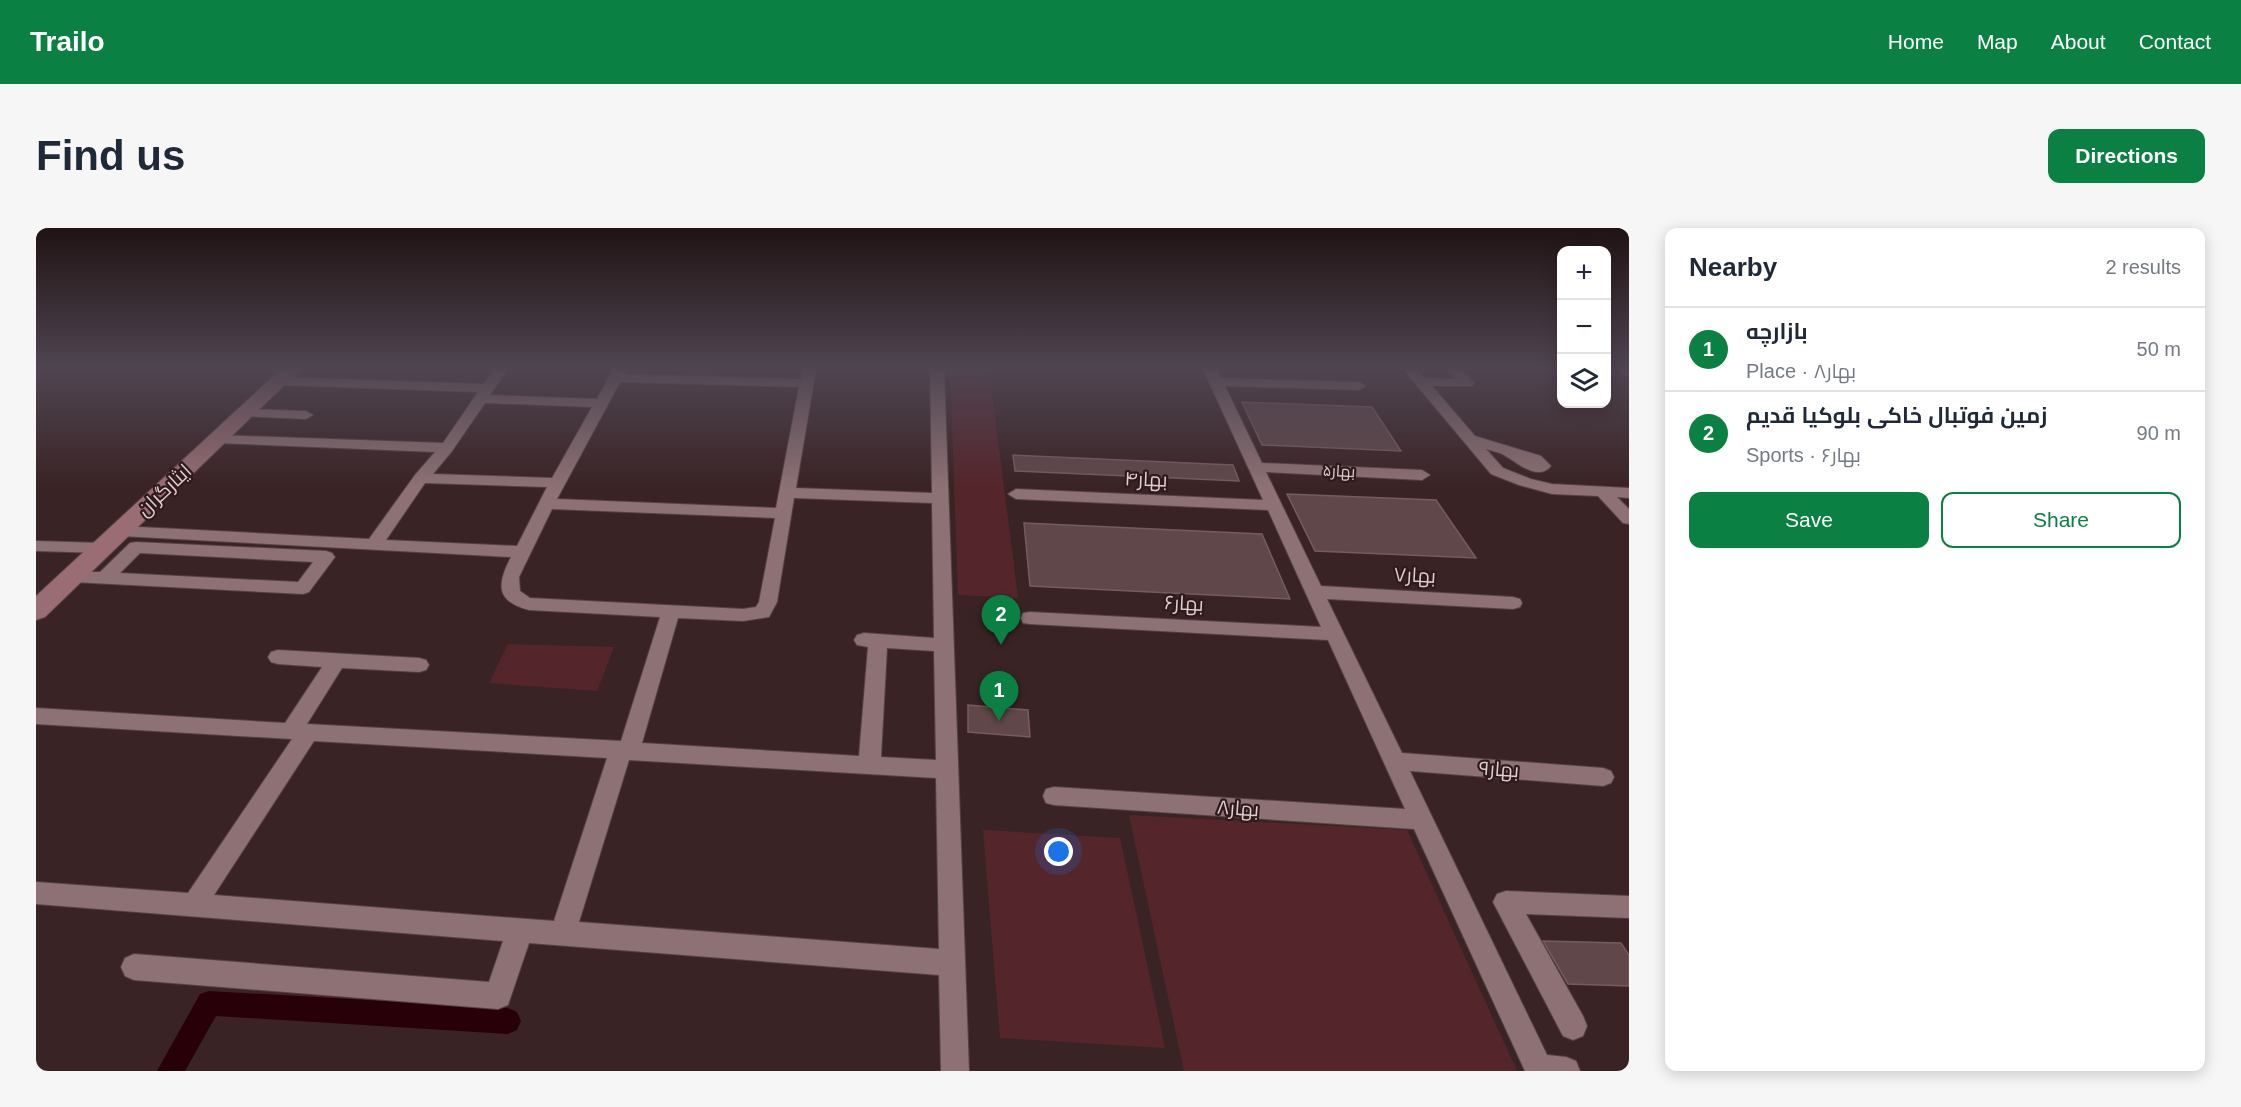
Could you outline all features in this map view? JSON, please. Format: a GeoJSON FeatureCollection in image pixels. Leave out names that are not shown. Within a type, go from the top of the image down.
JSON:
{"type":"FeatureCollection","features":[{"type":"Feature","properties":{"kind":"street","name":"ایثارگران"},"geometry":{"type":"LineString","coordinates":[[36,611],[250,408]]}},
{"type":"Feature","properties":{"kind":"street"},"geometry":{"type":"LineString","coordinates":[[374,544],[421,478],[447,448],[474,408]]}},
{"type":"Feature","properties":{"kind":"street"},"geometry":{"type":"LineString","coordinates":[[600,408],[557,483],[510,577],[508,586],[512,595],[520,601],[743,615],[762,613],[768,602],[803,408]]}},
{"type":"Feature","properties":{"kind":"street"},"geometry":{"type":"LineString","coordinates":[[938,408],[955,1071]]}},
{"type":"Feature","properties":{"kind":"street"},"geometry":{"type":"LineString","coordinates":[[1229,408],[1422,820],[1548,1070]]}},
{"type":"Feature","properties":{"kind":"street"},"geometry":{"type":"LineString","coordinates":[[1444,408],[1497,471],[1552,489],[1629,493]]}},
{"type":"Feature","properties":{"kind":"street"},"geometry":{"type":"LineString","coordinates":[[245,413],[306,415]]}},
{"type":"Feature","properties":{"kind":"street"},"geometry":{"type":"LineString","coordinates":[[217,439],[447,448]]}},
{"type":"Feature","properties":{"kind":"street"},"geometry":{"type":"LineString","coordinates":[[1470,439],[1509,451]]}},
{"type":"Feature","properties":{"kind":"street","name":"بهار۵"},"geometry":{"type":"LineString","coordinates":[[1257,467],[1422,475]]}},
{"type":"Feature","properties":{"kind":"street"},"geometry":{"type":"LineString","coordinates":[[421,478],[557,483]]}},
{"type":"Feature","properties":{"kind":"street"},"geometry":{"type":"LineString","coordinates":[[1603,492],[1629,519]]}},
{"type":"Feature","properties":{"kind":"street"},"geometry":{"type":"LineString","coordinates":[[789,493],[940,498]]}},
{"type":"Feature","properties":{"kind":"street","name":"بهار۴"},"geometry":{"type":"LineString","coordinates":[[1016,494],[1274,505]]}},
{"type":"Feature","properties":{"kind":"street"},"geometry":{"type":"LineString","coordinates":[[547,504],[785,513]]}},
{"type":"Feature","properties":{"kind":"street"},"geometry":{"type":"LineString","coordinates":[[120,531],[522,552]]}},
{"type":"Feature","properties":{"kind":"street"},"geometry":{"type":"LineString","coordinates":[[36,546],[102,548]]}},
{"type":"Feature","properties":{"kind":"street"},"geometry":{"type":"LineString","coordinates":[[72,576],[104,578],[303,588],[326,557],[136,547],[104,578]]}},
{"type":"Feature","properties":{"kind":"street","name":"بهار۷"},"geometry":{"type":"LineString","coordinates":[[1315,592],[1513,603]]}},
{"type":"Feature","properties":{"kind":"street"},"geometry":{"type":"LineString","coordinates":[[563,933],[671,611]]}},
{"type":"Feature","properties":{"kind":"street","name":"بهار۶"},"geometry":{"type":"LineString","coordinates":[[1030,618],[1335,634]]}},
{"type":"Feature","properties":{"kind":"street"},"geometry":{"type":"LineString","coordinates":[[869,765],[871,640],[944,645]]}},
{"type":"Feature","properties":{"kind":"street"},"geometry":{"type":"LineString","coordinates":[[278,657],[419,665]]}},
{"type":"Feature","properties":{"kind":"street"},"geometry":{"type":"LineString","coordinates":[[194,905],[299,732],[337,660]]}},
{"type":"Feature","properties":{"kind":"street"},"geometry":{"type":"LineString","coordinates":[[36,716],[947,770]]}},
{"type":"Feature","properties":{"kind":"street","name":"بهار۹"},"geometry":{"type":"LineString","coordinates":[[1395,762],[1603,777]]}},
{"type":"Feature","properties":{"kind":"street","name":"بهار۸"},"geometry":{"type":"LineString","coordinates":[[1054,796],[1422,820]]}},
{"type":"Feature","properties":{"kind":"street"},"geometry":{"type":"LineString","coordinates":[[36,893],[952,963]]}},
{"type":"Feature","properties":{"kind":"street"},"geometry":{"type":"LineString","coordinates":[[1573,1026],[1506,902],[1629,907]]}},
{"type":"Feature","properties":{"kind":"street"},"geometry":{"type":"LineString","coordinates":[[134,967],[498,996],[520,930]]}},
{"type":"Feature","properties":{"kind":"shaded area"},"geometry":{"type":"Polygon","coordinates":[[[951,408],[994,408],[1018,598],[958,595],[951,408]]]}},
{"type":"Feature","properties":{"kind":"shaded area"},"geometry":{"type":"Polygon","coordinates":[[[508,644],[614,647],[597,691],[489,683],[508,644]]]}},
{"type":"Feature","properties":{"kind":"shaded area"},"geometry":{"type":"Polygon","coordinates":[[[1129,815],[1407,830],[1517,1071],[1184,1071],[1129,815]]]}},
{"type":"Feature","properties":{"kind":"shaded area"},"geometry":{"type":"Polygon","coordinates":[[[983,830],[1120,838],[1165,1048],[1000,1038],[983,830]]]}},
{"type":"Feature","properties":{"kind":"building"},"geometry":{"type":"Polygon","coordinates":[[[1245,408],[1373,408],[1401,451],[1262,445],[1245,408]]]}},
{"type":"Feature","properties":{"kind":"building"},"geometry":{"type":"Polygon","coordinates":[[[1013,455],[1233,465],[1239,481],[1015,471],[1013,455]]]}},
{"type":"Feature","properties":{"kind":"building"},"geometry":{"type":"Polygon","coordinates":[[[1287,494],[1436,500],[1476,558],[1315,551],[1287,494]]]}},
{"type":"Feature","properties":{"kind":"building"},"geometry":{"type":"Polygon","coordinates":[[[1024,523],[1262,534],[1290,599],[1030,586],[1024,523]]]}},
{"type":"Feature","properties":{"kind":"building"},"geometry":{"type":"Polygon","coordinates":[[[968,705],[1028,710],[1030,737],[968,732],[968,705]]]}},
{"type":"Feature","properties":{"kind":"building"},"geometry":{"type":"Polygon","coordinates":[[[1543,941],[1621,943],[1629,955],[1629,986],[1568,984],[1543,941]]]}},
{"type":"Feature","properties":{"kind":"waterway"},"geometry":{"type":"LineString","coordinates":[[170,1071],[209,1003],[508,1021]]}},
{"type":"Feature","properties":{"kind":"place","name":"زمین فوتبال خاکی بلوکیا قدیم"},"geometry":{"type":"Point","coordinates":[1001,645]}},
{"type":"Feature","properties":{"kind":"place","name":"بازارچه"},"geometry":{"type":"Point","coordinates":[999,721]}}]}
